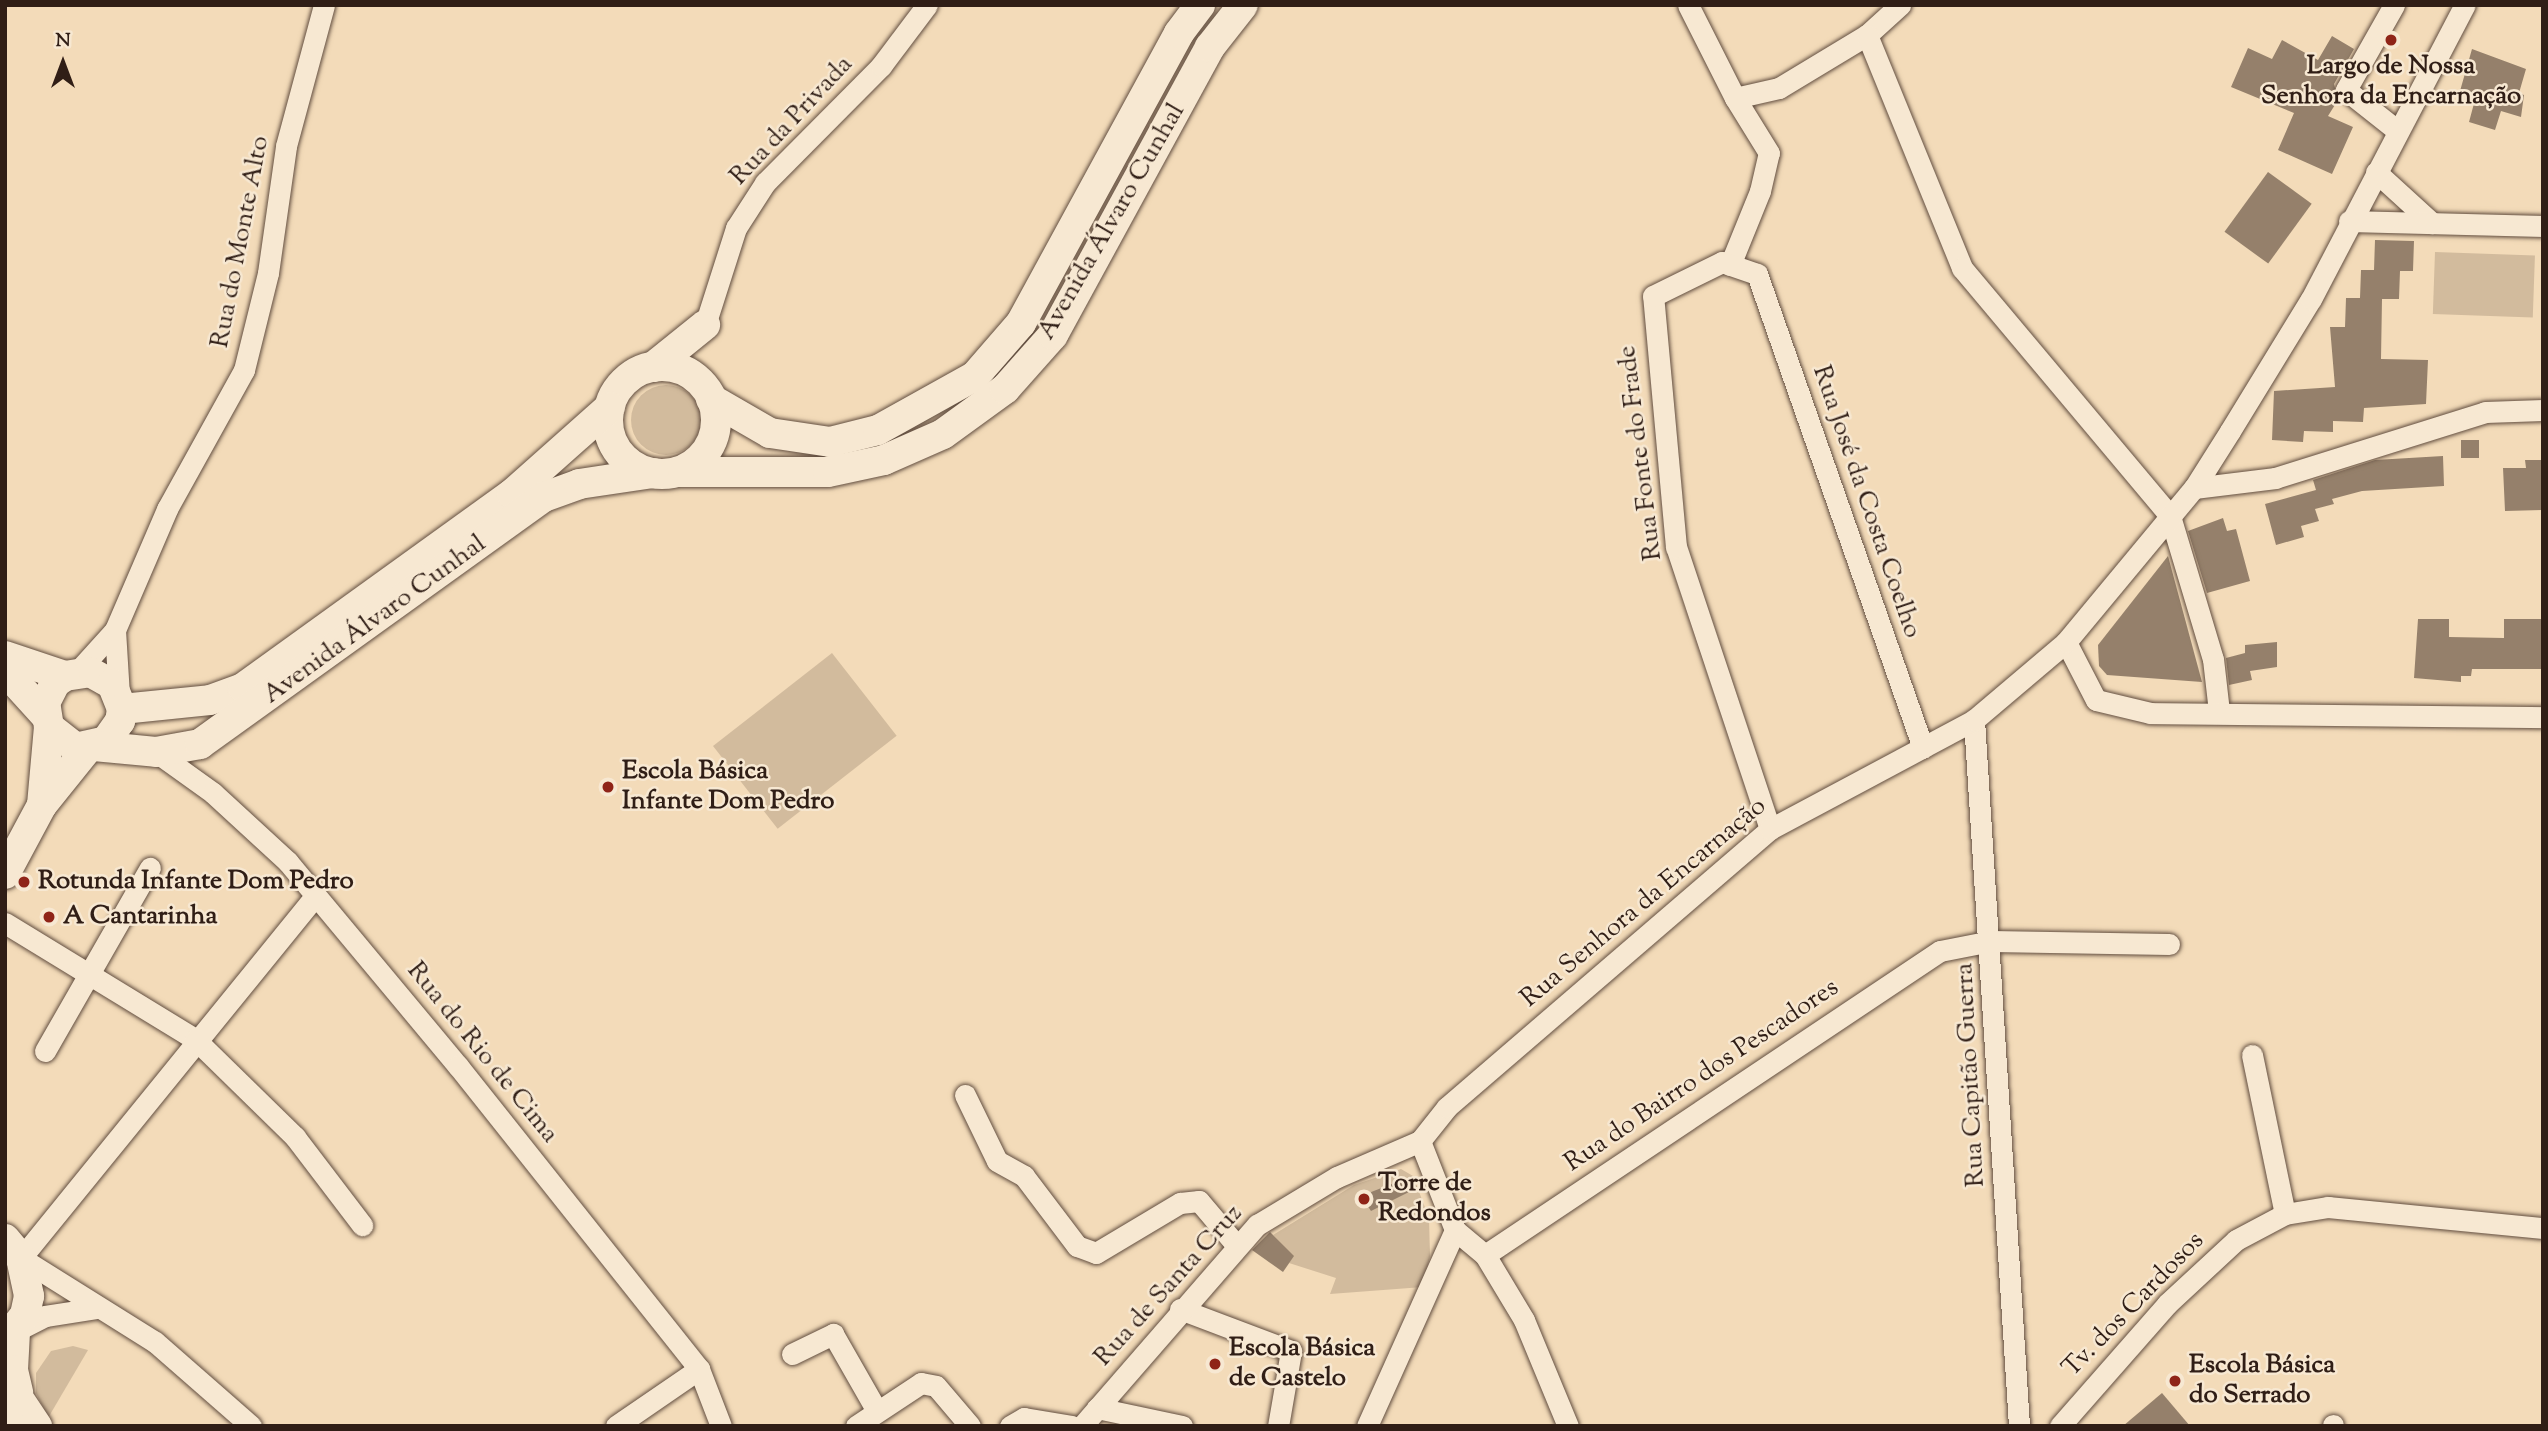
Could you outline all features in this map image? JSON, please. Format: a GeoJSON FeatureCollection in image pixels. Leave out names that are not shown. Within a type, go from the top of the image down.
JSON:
{"type":"FeatureCollection","features":[{"type":"Feature","properties":{"kind":"main road","name":"Avenida Álvaro Cunhal"},"geometry":{"type":"LineString","coordinates":[[706,391],[770,433],[830,442],[878,430],[975,376],[1021,323],[1179,33],[1200,5]]}},
{"type":"Feature","properties":{"kind":"main road","name":"Avenida Álvaro Cunhal"},"geometry":{"type":"LineString","coordinates":[[91,747],[156,752],[200,744],[544,497],[579,484],[665,472],[828,472],[884,460],[943,435],[1005,389],[1053,335],[1210,47],[1243,5]]}},
{"type":"Feature","properties":{"kind":"main road"},"geometry":{"type":"LineString","coordinates":[[705,325],[706,391],[714,435],[706,451],[665,472],[628,462],[616,449],[609,433],[610,407],[622,383],[653,367],[705,325]]}},
{"type":"Feature","properties":{"kind":"main road"},"geometry":{"type":"LineString","coordinates":[[653,367],[671,367],[706,391]]}},
{"type":"Feature","properties":{"kind":"main road","name":"Avenida Álvaro Cunhal"},"geometry":{"type":"LineString","coordinates":[[120,702],[210,700],[243,688],[512,494],[610,407]]}},
{"type":"Feature","properties":{"kind":"main road"},"geometry":{"type":"LineString","coordinates":[[5,656],[71,674],[102,676],[120,702],[114,732],[91,747],[42,805],[5,874]]}},
{"type":"Feature","properties":{"kind":"main road"},"geometry":{"type":"LineString","coordinates":[[5,671],[65,744],[91,747]]}},
{"type":"Feature","properties":{"kind":"main road"},"geometry":{"type":"LineString","coordinates":[[42,805],[49,692],[71,674]]}},
{"type":"Feature","properties":{"kind":"main road"},"geometry":{"type":"LineString","coordinates":[[13,1248],[29,1296],[10,1336],[12,1385],[37,1426]]}},
{"type":"Feature","properties":{"kind":"main road"},"geometry":{"type":"LineString","coordinates":[[5,1419],[12,1426]]}},
{"type":"Feature","properties":{"kind":"street","name":"Rua do Monte Alto"},"geometry":{"type":"LineString","coordinates":[[115,630],[167,509],[244,370],[268,273],[286,146],[324,5]]}},
{"type":"Feature","properties":{"kind":"street","name":"Rua da Privada"},"geometry":{"type":"LineString","coordinates":[[705,325],[736,228],[765,183],[881,66],[927,5]]}},
{"type":"Feature","properties":{"kind":"street"},"geometry":{"type":"LineString","coordinates":[[1688,5],[1735,98],[1769,153],[1760,191],[1730,265]]}},
{"type":"Feature","properties":{"kind":"street"},"geometry":{"type":"LineString","coordinates":[[1735,98],[1779,88],[1867,35],[1900,5]]}},
{"type":"Feature","properties":{"kind":"street"},"geometry":{"type":"LineString","coordinates":[[2394,5],[2346,90],[2398,131]]}},
{"type":"Feature","properties":{"kind":"street","name":"Rua Senhora da Encarnação"},"geometry":{"type":"LineString","coordinates":[[1420,1140],[1457,1098],[1770,829],[1974,720],[2066,642],[2194,488],[2311,299],[2349,221],[2398,131],[2457,8]]}},
{"type":"Feature","properties":{"kind":"street"},"geometry":{"type":"LineString","coordinates":[[1867,35],[1962,268],[2170,516],[2213,659],[2219,712]]}},
{"type":"Feature","properties":{"kind":"street"},"geometry":{"type":"LineString","coordinates":[[2376,172],[2432,223]]}},
{"type":"Feature","properties":{"kind":"street"},"geometry":{"type":"LineString","coordinates":[[2349,221],[2543,226]]}},
{"type":"Feature","properties":{"kind":"street","name":"Rua Fonte do Frade"},"geometry":{"type":"LineString","coordinates":[[1730,265],[1721,262],[1653,296],[1676,547],[1770,829]]}},
{"type":"Feature","properties":{"kind":"street","name":"Rua José da Costa Coelho"},"geometry":{"type":"LineString","coordinates":[[1730,265],[1757,274],[1923,748]]}},
{"type":"Feature","properties":{"kind":"street"},"geometry":{"type":"LineString","coordinates":[[2194,488],[2275,478],[2486,412],[2543,410]]}},
{"type":"Feature","properties":{"kind":"street"},"geometry":{"type":"LineString","coordinates":[[71,674],[115,630]]}},
{"type":"Feature","properties":{"kind":"street"},"geometry":{"type":"LineString","coordinates":[[115,630],[120,702]]}},
{"type":"Feature","properties":{"kind":"street"},"geometry":{"type":"LineString","coordinates":[[2066,642],[2096,699],[2150,713],[2543,717]]}},
{"type":"Feature","properties":{"kind":"street","name":"Rua Capitão Guerra"},"geometry":{"type":"LineString","coordinates":[[1974,720],[1991,940],[2019,1426]]}},
{"type":"Feature","properties":{"kind":"street","name":"Rua do Rio de Cima"},"geometry":{"type":"LineString","coordinates":[[156,752],[213,793],[288,862],[458,1066],[699,1369],[721,1426]]}},
{"type":"Feature","properties":{"kind":"street"},"geometry":{"type":"LineString","coordinates":[[45,1051],[150,868]]}},
{"type":"Feature","properties":{"kind":"street"},"geometry":{"type":"LineString","coordinates":[[251,1426],[155,1342],[97,1308],[13,1248],[195,1039],[315,895]]}},
{"type":"Feature","properties":{"kind":"street"},"geometry":{"type":"LineString","coordinates":[[5,923],[92,973],[195,1039],[295,1137],[362,1225]]}},
{"type":"Feature","properties":{"kind":"street","name":"Rua do Bairro dos Pescadores"},"geometry":{"type":"LineString","coordinates":[[1485,1255],[1940,951],[1991,940],[2169,944]]}},
{"type":"Feature","properties":{"kind":"street"},"geometry":{"type":"LineString","coordinates":[[2252,1055],[2285,1214]]}},
{"type":"Feature","properties":{"kind":"street"},"geometry":{"type":"LineString","coordinates":[[965,1095],[997,1161],[1024,1176],[1077,1246],[1096,1253],[1180,1203],[1199,1201],[1237,1246]]}},
{"type":"Feature","properties":{"kind":"street"},"geometry":{"type":"LineString","coordinates":[[1420,1140],[1455,1230],[1485,1255],[1524,1320],[1568,1426]]}},
{"type":"Feature","properties":{"kind":"street","name":"Rua de Santa Cruz"},"geometry":{"type":"LineString","coordinates":[[1082,1426],[1180,1309],[1257,1225],[1337,1177],[1420,1140]]}},
{"type":"Feature","properties":{"kind":"street","name":"Tv. dos Cardosos"},"geometry":{"type":"LineString","coordinates":[[2060,1426],[2167,1304],[2236,1240],[2285,1214],[2328,1208],[2543,1228]]}},
{"type":"Feature","properties":{"kind":"street"},"geometry":{"type":"LineString","coordinates":[[1367,1426],[1455,1230]]}},
{"type":"Feature","properties":{"kind":"street"},"geometry":{"type":"LineString","coordinates":[[10,1336],[45,1316],[97,1308]]}},
{"type":"Feature","properties":{"kind":"street"},"geometry":{"type":"LineString","coordinates":[[1180,1309],[1291,1351],[1278,1426]]}},
{"type":"Feature","properties":{"kind":"street"},"geometry":{"type":"LineString","coordinates":[[792,1354],[833,1334],[877,1411]]}},
{"type":"Feature","properties":{"kind":"street"},"geometry":{"type":"LineString","coordinates":[[616,1426],[699,1369]]}},
{"type":"Feature","properties":{"kind":"street"},"geometry":{"type":"LineString","coordinates":[[856,1426],[920,1383],[936,1386],[970,1426]]}},
{"type":"Feature","properties":{"kind":"street"},"geometry":{"type":"LineString","coordinates":[[1097,1408],[1182,1426]]}},
{"type":"Feature","properties":{"kind":"street"},"geometry":{"type":"LineString","coordinates":[[1010,1426],[1024,1418],[1072,1426]]}},
{"type":"Feature","properties":{"kind":"shaded area"},"geometry":{"type":"Polygon","coordinates":[[[2435,252],[2535,255],[2533,317],[2433,314],[2435,252]]]}},
{"type":"Feature","properties":{"kind":"shaded area"},"geometry":{"type":"Polygon","coordinates":[[[666,385],[691,395],[701,420],[691,445],[666,455],[641,445],[631,420],[641,395],[666,385]]]}},
{"type":"Feature","properties":{"kind":"shaded area"},"geometry":{"type":"Polygon","coordinates":[[[832,653],[897,736],[778,829],[713,746],[832,653]]]}},
{"type":"Feature","properties":{"kind":"shaded area"},"geometry":{"type":"Polygon","coordinates":[[[1401,1169],[1413,1176],[1429,1218],[1430,1256],[1423,1287],[1330,1294],[1336,1278],[1289,1263],[1293,1256],[1273,1235],[1354,1185],[1401,1169]]]}},
{"type":"Feature","properties":{"kind":"shaded area"},"geometry":{"type":"Polygon","coordinates":[[[73,1346],[88,1350],[48,1418],[36,1393],[36,1373],[51,1351],[73,1346]]]}},
{"type":"Feature","properties":{"kind":"building"},"geometry":{"type":"Polygon","coordinates":[[[2332,36],[2354,49],[2334,84],[2338,100],[2328,116],[2353,127],[2332,174],[2278,150],[2294,113],[2231,87],[2248,48],[2272,59],[2282,40],[2318,60],[2332,36]]]}},
{"type":"Feature","properties":{"kind":"building"},"geometry":{"type":"Polygon","coordinates":[[[2472,49],[2526,69],[2519,93],[2524,95],[2521,117],[2501,111],[2495,130],[2469,122],[2476,96],[2460,91],[2472,49]]]}},
{"type":"Feature","properties":{"kind":"building"},"geometry":{"type":"Polygon","coordinates":[[[2268,172],[2312,204],[2268,264],[2225,232],[2268,172]]]}},
{"type":"Feature","properties":{"kind":"building"},"geometry":{"type":"Polygon","coordinates":[[[2375,240],[2414,241],[2413,271],[2400,271],[2399,299],[2382,299],[2381,359],[2428,360],[2426,404],[2364,408],[2363,422],[2333,421],[2333,432],[2304,431],[2303,442],[2272,440],[2274,391],[2335,387],[2330,327],[2345,327],[2346,298],[2360,298],[2361,270],[2374,270],[2375,240]]]}},
{"type":"Feature","properties":{"kind":"building"},"geometry":{"type":"Polygon","coordinates":[[[2461,440],[2479,440],[2479,458],[2461,458],[2461,440]]]}},
{"type":"Feature","properties":{"kind":"building"},"geometry":{"type":"Polygon","coordinates":[[[2443,456],[2444,486],[2362,491],[2332,499],[2334,504],[2315,509],[2319,521],[2301,526],[2304,537],[2276,545],[2265,504],[2316,490],[2313,480],[2375,460],[2443,456]]]}},
{"type":"Feature","properties":{"kind":"building"},"geometry":{"type":"Polygon","coordinates":[[[2525,460],[2543,460],[2543,510],[2505,511],[2503,468],[2526,468],[2525,460]]]}},
{"type":"Feature","properties":{"kind":"building"},"geometry":{"type":"Polygon","coordinates":[[[2223,518],[2227,531],[2236,529],[2250,581],[2207,593],[2188,531],[2223,518]]]}},
{"type":"Feature","properties":{"kind":"building"},"geometry":{"type":"Polygon","coordinates":[[[2168,556],[2202,682],[2107,675],[2099,666],[2098,645],[2168,556]]]}},
{"type":"Feature","properties":{"kind":"building"},"geometry":{"type":"Polygon","coordinates":[[[2418,619],[2449,619],[2449,637],[2504,638],[2504,619],[2543,619],[2543,669],[2472,669],[2471,676],[2461,676],[2461,682],[2414,678],[2418,619]]]}},
{"type":"Feature","properties":{"kind":"building"},"geometry":{"type":"Polygon","coordinates":[[[2277,642],[2277,667],[2250,671],[2252,680],[2229,685],[2226,658],[2245,653],[2245,645],[2277,642]]]}},
{"type":"Feature","properties":{"kind":"building"},"geometry":{"type":"Polygon","coordinates":[[[1412,1176],[1417,1188],[1371,1211],[1361,1196],[1412,1176]]]}},
{"type":"Feature","properties":{"kind":"building"},"geometry":{"type":"Polygon","coordinates":[[[1270,1232],[1294,1256],[1283,1272],[1252,1250],[1270,1232]]]}},
{"type":"Feature","properties":{"kind":"building"},"geometry":{"type":"Polygon","coordinates":[[[2162,1393],[2190,1426],[2123,1426],[2162,1393]]]}},
{"type":"Feature","properties":{"kind":"place","name":"Largo de Nossa Senhora da Encarnação"},"geometry":{"type":"Point","coordinates":[2391,40]}},
{"type":"Feature","properties":{"kind":"place","name":"Escola Básica Infante Dom Pedro"},"geometry":{"type":"Point","coordinates":[608,787]}},
{"type":"Feature","properties":{"kind":"place","name":"Rotunda Infante Dom Pedro"},"geometry":{"type":"Point","coordinates":[24,882]}},
{"type":"Feature","properties":{"kind":"place","name":"A Cantarinha"},"geometry":{"type":"Point","coordinates":[49,917]}},
{"type":"Feature","properties":{"kind":"place","name":"Torre de Redondos"},"geometry":{"type":"Point","coordinates":[1364,1199]}},
{"type":"Feature","properties":{"kind":"place","name":"Escola Básica de Castelo"},"geometry":{"type":"Point","coordinates":[1215,1364]}},
{"type":"Feature","properties":{"kind":"place","name":"Escola Básica do Serrado"},"geometry":{"type":"Point","coordinates":[2175,1381]}}]}
